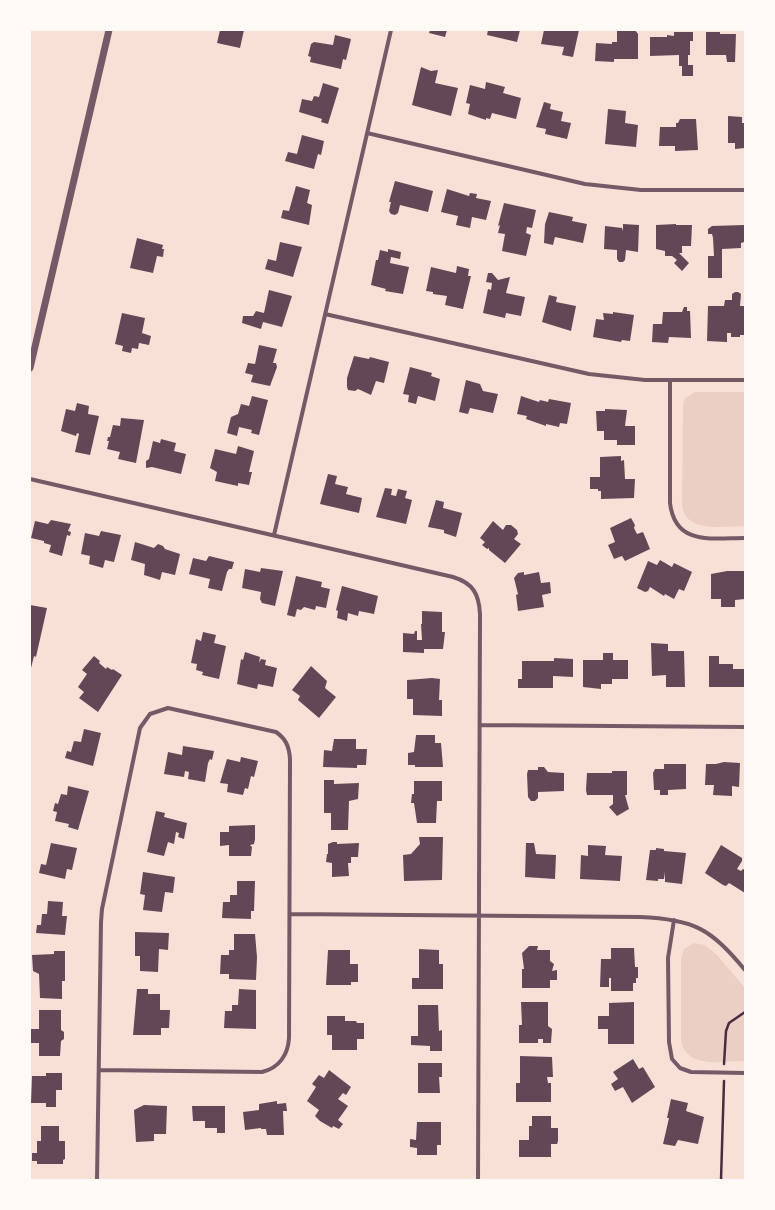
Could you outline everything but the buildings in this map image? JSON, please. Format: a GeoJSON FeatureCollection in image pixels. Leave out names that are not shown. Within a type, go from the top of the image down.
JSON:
{"type":"FeatureCollection","features":[{"type":"Feature","properties":{"kind":"street"},"geometry":{"type":"LineString","coordinates":[[30,368],[109,30]]}},
{"type":"Feature","properties":{"kind":"street"},"geometry":{"type":"LineString","coordinates":[[274,535],[391,30]]}},
{"type":"Feature","properties":{"kind":"street"},"geometry":{"type":"LineString","coordinates":[[367,133],[585,184],[641,190],[745,190]]}},
{"type":"Feature","properties":{"kind":"street"},"geometry":{"type":"LineString","coordinates":[[325,314],[572,372],[618,378],[745,380]]}},
{"type":"Feature","properties":{"kind":"street"},"geometry":{"type":"LineString","coordinates":[[670,380],[670,503],[675,523],[685,533],[696,537],[745,538]]}},
{"type":"Feature","properties":{"kind":"street"},"geometry":{"type":"LineString","coordinates":[[30,479],[453,577],[473,587],[479,598],[480,614],[478,1180]]}},
{"type":"Feature","properties":{"kind":"street"},"geometry":{"type":"LineString","coordinates":[[97,1180],[101,922],[104,894],[138,733],[142,723],[150,714],[162,709],[174,708],[269,729],[285,740],[290,759],[289,1038],[284,1057],[277,1066],[268,1071],[256,1073],[99,1070]]}},
{"type":"Feature","properties":{"kind":"street"},"geometry":{"type":"LineString","coordinates":[[480,725],[745,727]]}},
{"type":"Feature","properties":{"kind":"street"},"geometry":{"type":"LineString","coordinates":[[290,914],[640,917],[674,920],[694,926],[713,936],[725,946],[745,970]]}},
{"type":"Feature","properties":{"kind":"street"},"geometry":{"type":"LineString","coordinates":[[674,920],[668,958],[670,1054],[676,1063],[686,1070],[696,1072],[745,1073]]}},
{"type":"Feature","properties":{"kind":"path"},"geometry":{"type":"LineString","coordinates":[[721,1180],[724,1072],[727,1028],[732,1020],[745,1012]]}},
{"type":"Feature","properties":{"kind":"shaded area"},"geometry":{"type":"Polygon","coordinates":[[[695,392],[745,392],[745,526],[707,526],[690,521],[685,514],[682,505],[683,405],[685,398],[695,392]]]}},
{"type":"Feature","properties":{"kind":"shaded area"},"geometry":{"type":"Polygon","coordinates":[[[694,943],[705,945],[717,955],[745,988],[745,1061],[706,1062],[689,1056],[684,1049],[681,1039],[681,959],[684,949],[694,943]]]}}]}
